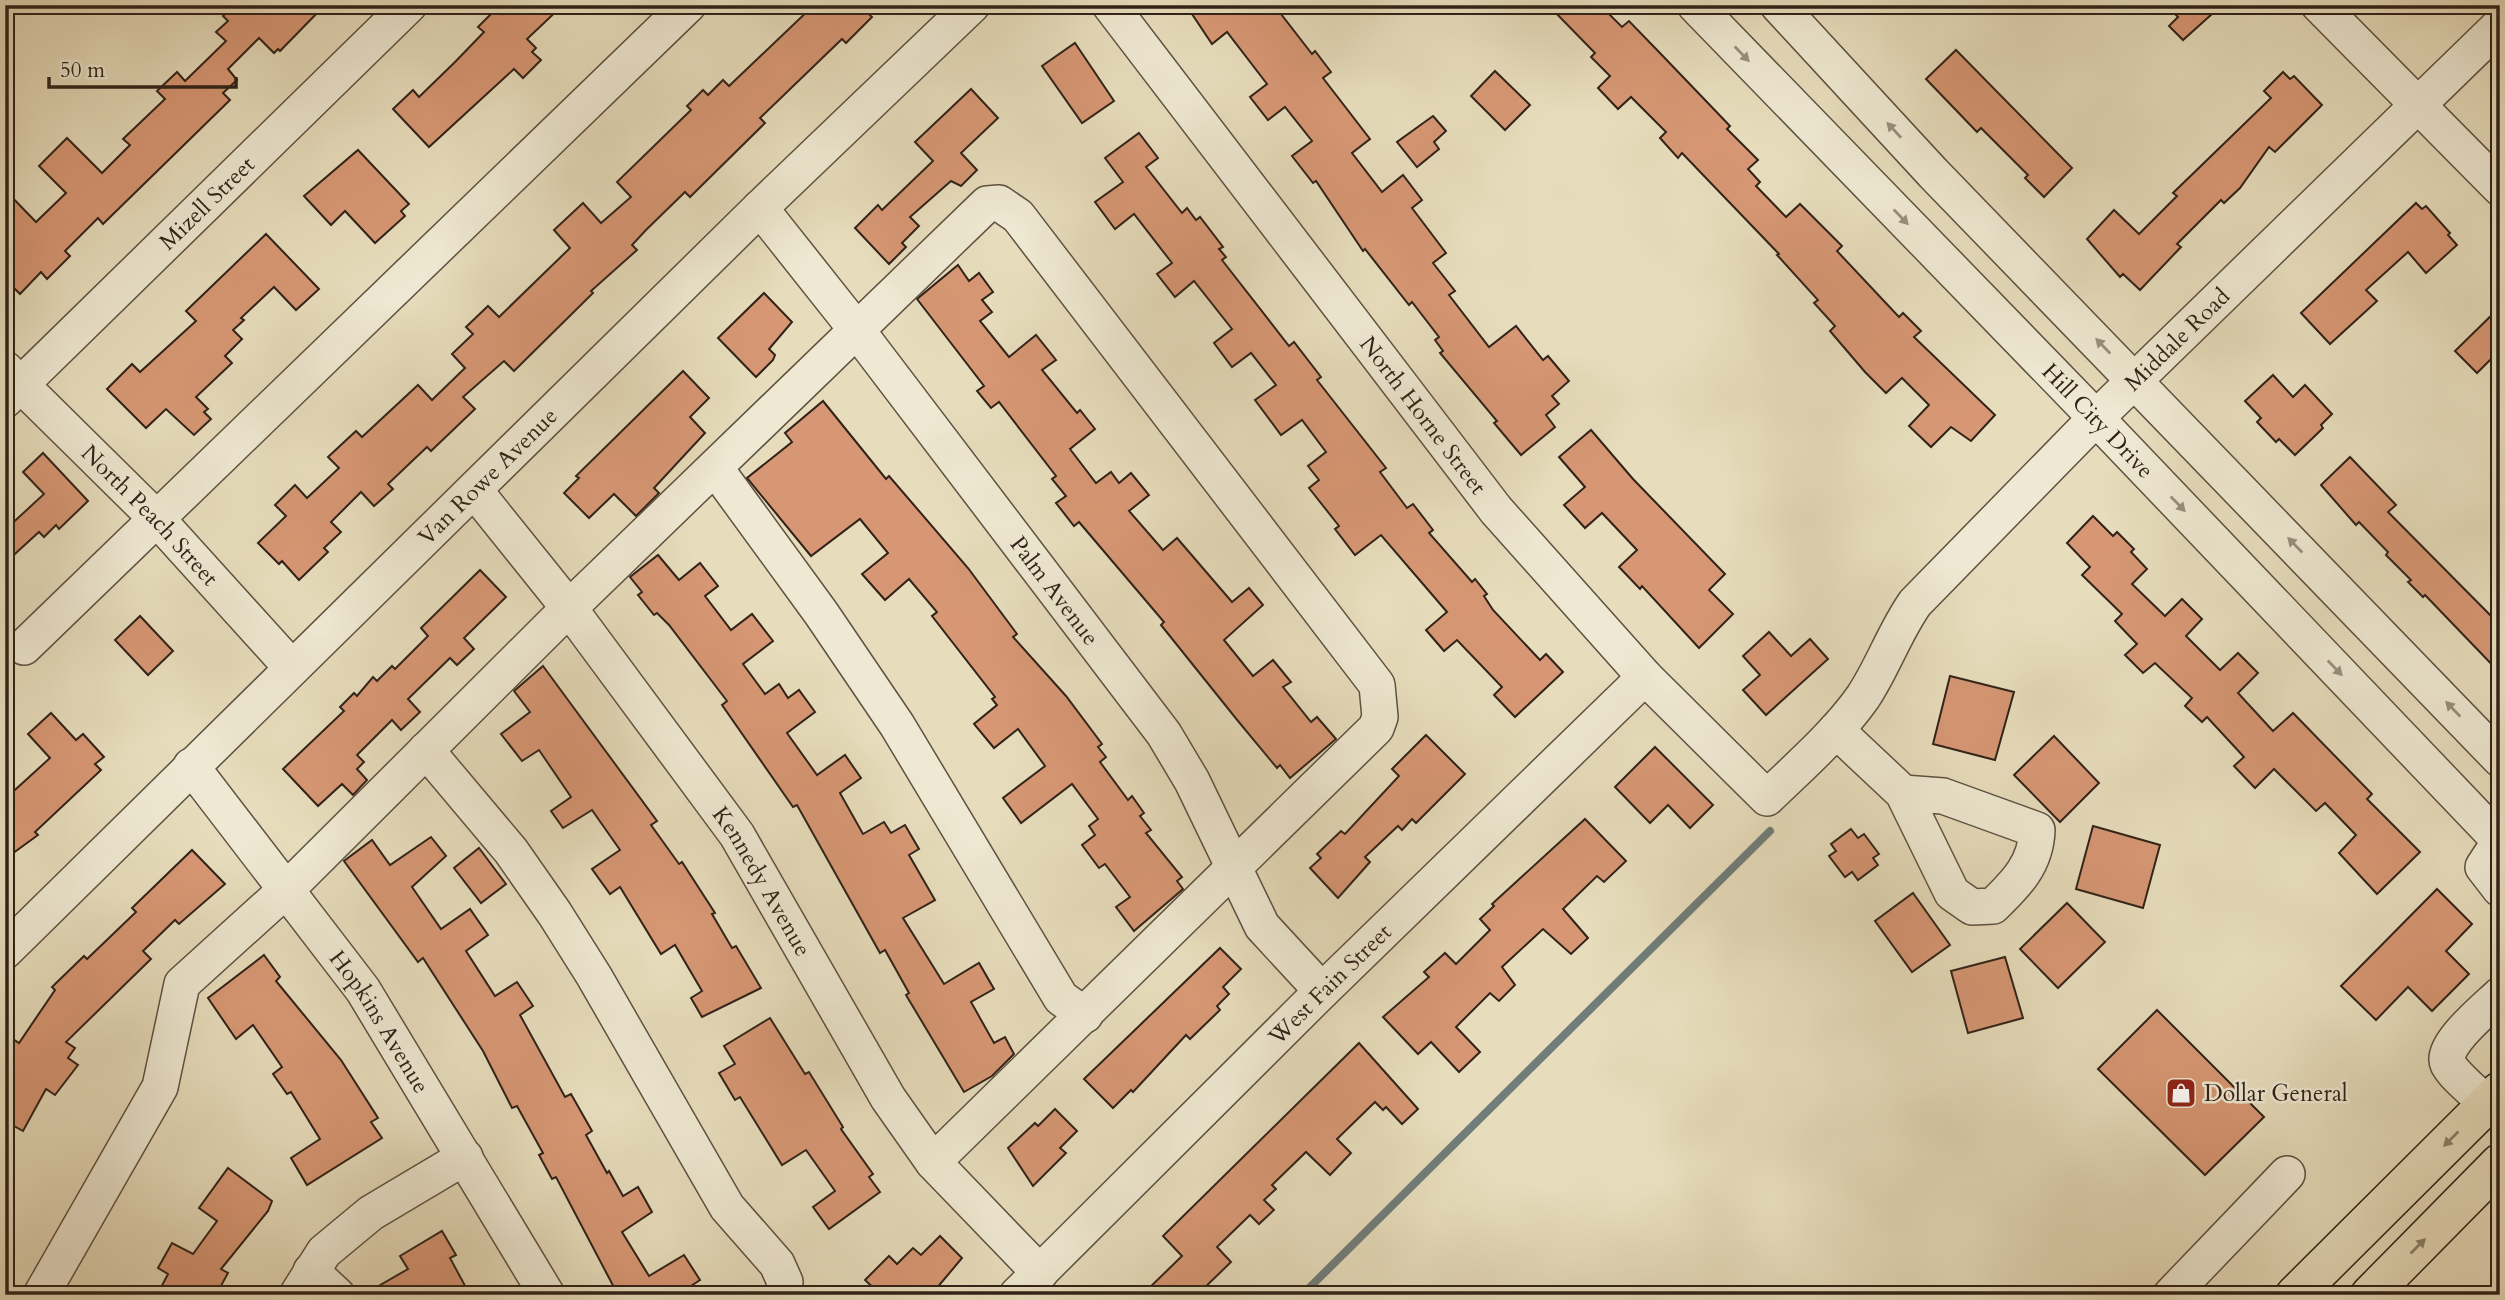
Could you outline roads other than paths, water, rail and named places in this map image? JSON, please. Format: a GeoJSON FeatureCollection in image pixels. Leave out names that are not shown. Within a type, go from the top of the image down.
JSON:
{"type":"FeatureCollection","features":[{"type":"Feature","properties":{"kind":"main road"},"geometry":{"type":"LineString","coordinates":[[2295,1295],[2493,1098]]}},
{"type":"Feature","properties":{"kind":"main road"},"geometry":{"type":"LineString","coordinates":[[2370,1295],[2500,1163]]}},
{"type":"Feature","properties":{"kind":"street","name":"Mizell Street"},"geometry":{"type":"LineString","coordinates":[[10,384],[409,5]]}},
{"type":"Feature","properties":{"kind":"street"},"geometry":{"type":"LineString","coordinates":[[24,647],[688,5]]}},
{"type":"Feature","properties":{"kind":"street","name":"Van Rowe Avenue"},"geometry":{"type":"LineString","coordinates":[[5,951],[760,208],[972,5]]}},
{"type":"Feature","properties":{"kind":"street","name":"North Horne Street"},"geometry":{"type":"LineString","coordinates":[[1110,5],[1422,417],[1496,510],[1645,677],[1767,798]]}},
{"type":"Feature","properties":{"kind":"street","name":"Hill City Drive"},"geometry":{"type":"LineString","coordinates":[[1695,5],[2096,418],[2500,841]]}},
{"type":"Feature","properties":{"kind":"street"},"geometry":{"type":"LineString","coordinates":[[1778,5],[1933,173],[2136,379],[2500,759]]}},
{"type":"Feature","properties":{"kind":"street"},"geometry":{"type":"LineString","coordinates":[[2319,5],[2420,104],[2500,188]]}},
{"type":"Feature","properties":{"kind":"street","name":"Middale Road"},"geometry":{"type":"LineString","coordinates":[[1767,798],[1836,730],[1864,696],[1898,627],[1915,603],[2096,418],[2500,25]]}},
{"type":"Feature","properties":{"kind":"street"},"geometry":{"type":"LineString","coordinates":[[41,1295],[160,1087],[182,984],[288,888],[569,608],[716,469],[856,329],[987,204],[999,203],[1018,216],[1377,685],[1380,718],[1376,727],[1234,870],[933,1162]]}},
{"type":"Feature","properties":{"kind":"street","name":"Palm Avenue"},"geometry":{"type":"LineString","coordinates":[[760,208],[856,329],[1164,734],[1192,781],[1262,926],[1322,991]]}},
{"type":"Feature","properties":{"kind":"street","name":"North Peach Street"},"geometry":{"type":"LineString","coordinates":[[10,384],[158,520],[292,668]]}},
{"type":"Feature","properties":{"kind":"street"},"geometry":{"type":"LineString","coordinates":[[716,469],[821,612],[897,725],[1061,998],[1085,1015]]}},
{"type":"Feature","properties":{"kind":"street","name":"Kennedy Avenue"},"geometry":{"type":"LineString","coordinates":[[475,491],[569,608],[737,835],[888,1097],[933,1162],[1029,1284]]}},
{"type":"Feature","properties":{"kind":"street","name":"West Fain Street"},"geometry":{"type":"LineString","coordinates":[[1029,1284],[1322,991],[1645,677]]}},
{"type":"Feature","properties":{"kind":"street"},"geometry":{"type":"LineString","coordinates":[[1836,730],[1903,793]]}},
{"type":"Feature","properties":{"kind":"street"},"geometry":{"type":"LineString","coordinates":[[426,750],[511,851],[555,914],[727,1207],[777,1264],[785,1282],[783,1295]]}},
{"type":"Feature","properties":{"kind":"street","name":"Hopkins Avenue"},"geometry":{"type":"LineString","coordinates":[[191,766],[288,888],[363,990],[547,1295]]}},
{"type":"Feature","properties":{"kind":"street"},"geometry":{"type":"LineString","coordinates":[[2500,841],[2483,867],[2500,888]]}},
{"type":"Feature","properties":{"kind":"street"},"geometry":{"type":"LineString","coordinates":[[2493,1098],[2448,1065],[2446,1055],[2452,1043],[2500,995]]}},
{"type":"Feature","properties":{"kind":"street"},"geometry":{"type":"LineString","coordinates":[[337,1295],[304,1283],[324,1252],[371,1213],[465,1157]]}},
{"type":"Feature","properties":{"kind":"street"},"geometry":{"type":"LineString","coordinates":[[2171,1295],[2287,1174]]}},
{"type":"Feature","properties":{"kind":"waterway"},"geometry":{"type":"LineString","coordinates":[[1302,1295],[1770,831]]}},
{"type":"Feature","properties":{"kind":"place","name":"Dollar General"},"geometry":{"type":"Point","coordinates":[2181,1093]}}]}
